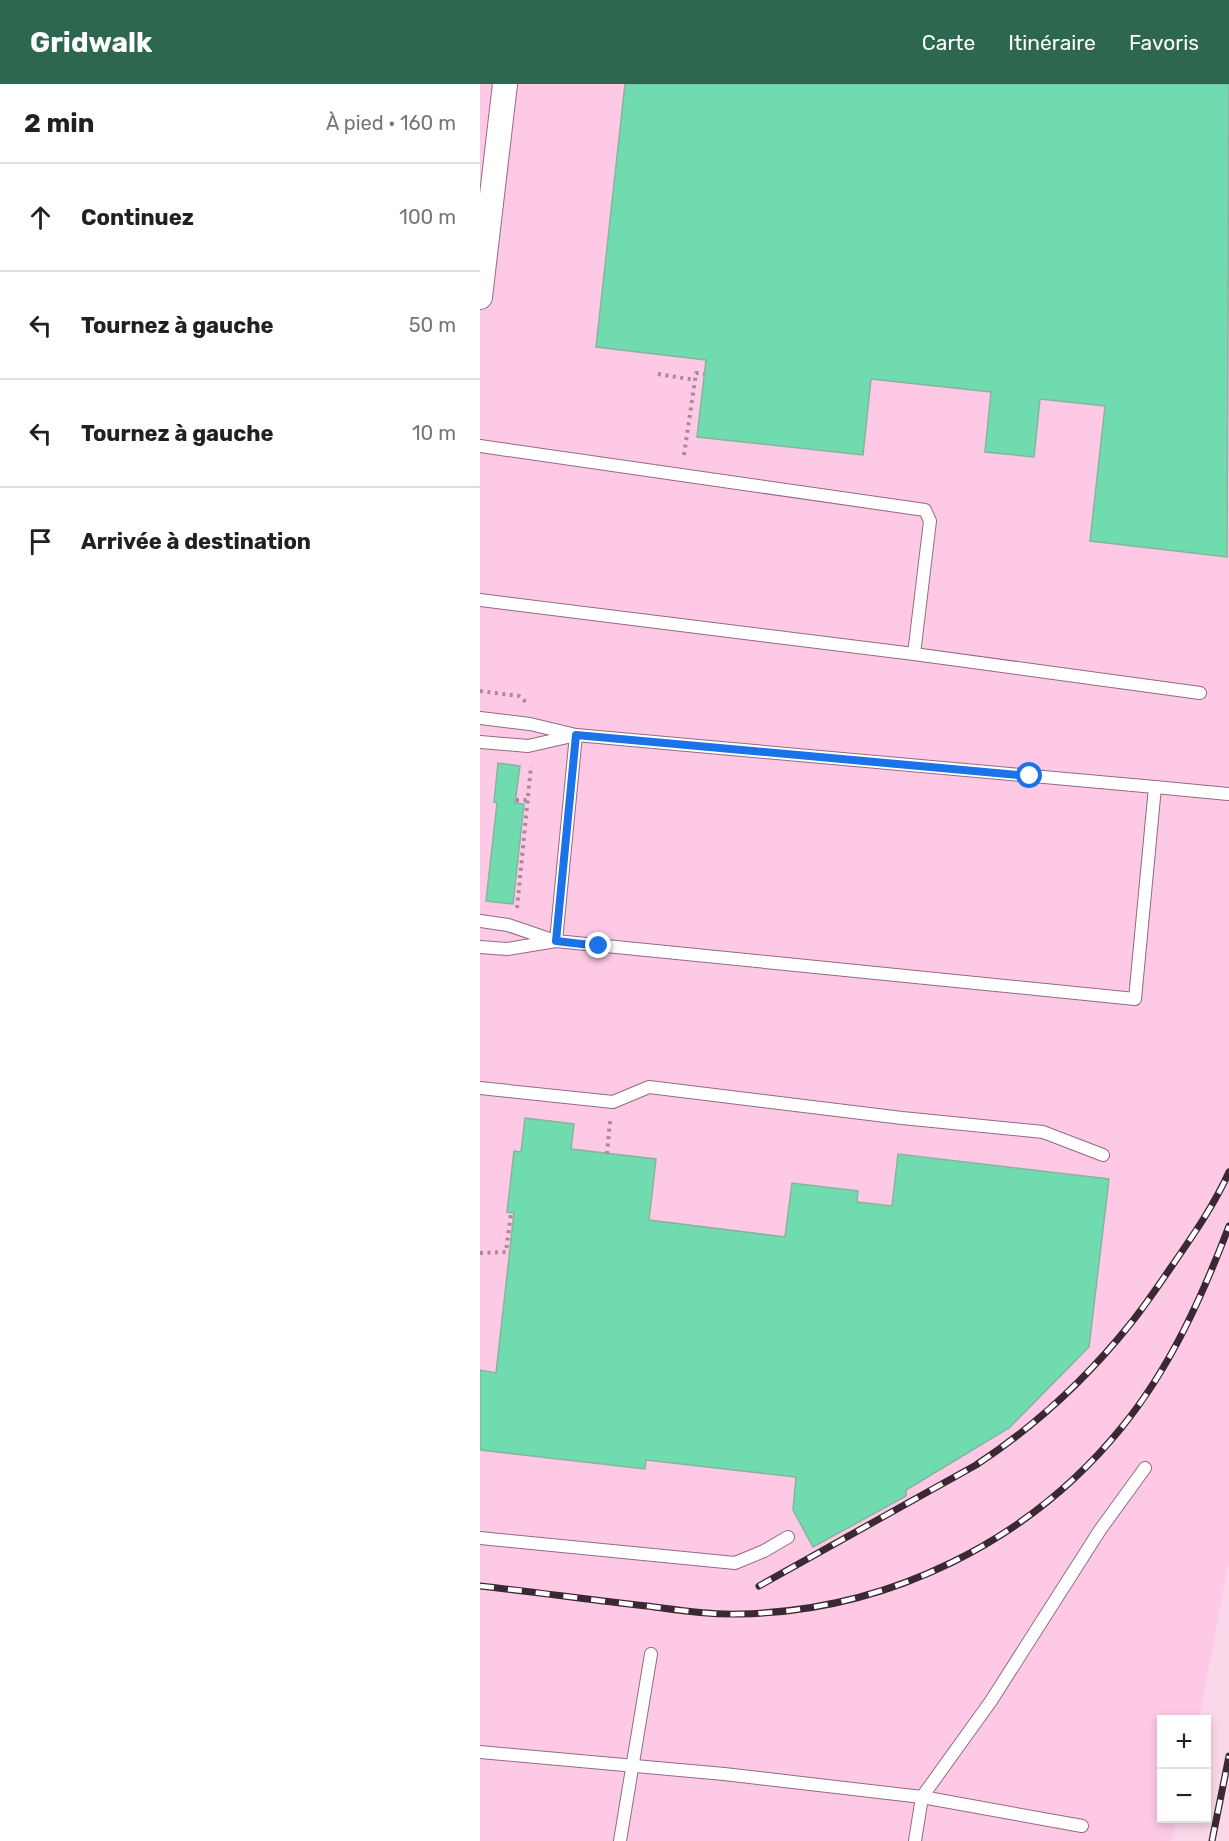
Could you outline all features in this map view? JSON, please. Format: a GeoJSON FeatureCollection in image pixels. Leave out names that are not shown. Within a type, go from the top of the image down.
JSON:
{"type":"FeatureCollection","features":[{"type":"Feature","properties":{"kind":"street"},"geometry":{"type":"LineString","coordinates":[[480,297],[505,84]]}},
{"type":"Feature","properties":{"kind":"lane"},"geometry":{"type":"LineString","coordinates":[[480,446],[925,510],[930,521],[914,654]]}},
{"type":"Feature","properties":{"kind":"lane"},"geometry":{"type":"LineString","coordinates":[[480,600],[914,654],[1200,693]]}},
{"type":"Feature","properties":{"kind":"lane"},"geometry":{"type":"LineString","coordinates":[[480,718],[530,724],[576,735],[1228,794]]}},
{"type":"Feature","properties":{"kind":"lane"},"geometry":{"type":"LineString","coordinates":[[480,742],[528,746],[576,735]]}},
{"type":"Feature","properties":{"kind":"lane"},"geometry":{"type":"LineString","coordinates":[[556,941],[576,735]]}},
{"type":"Feature","properties":{"kind":"lane"},"geometry":{"type":"LineString","coordinates":[[480,921],[508,925],[556,941],[1136,999],[1155,787]]}},
{"type":"Feature","properties":{"kind":"lane"},"geometry":{"type":"LineString","coordinates":[[480,946],[507,948],[556,941]]}},
{"type":"Feature","properties":{"kind":"lane"},"geometry":{"type":"LineString","coordinates":[[480,1088],[613,1102],[649,1087],[902,1118],[1043,1132],[1103,1155]]}},
{"type":"Feature","properties":{"kind":"lane"},"geometry":{"type":"LineString","coordinates":[[915,1841],[922,1797],[991,1701],[1101,1530],[1145,1468]]}},
{"type":"Feature","properties":{"kind":"lane"},"geometry":{"type":"LineString","coordinates":[[480,1538],[735,1563],[764,1551],[788,1537]]}},
{"type":"Feature","properties":{"kind":"lane"},"geometry":{"type":"LineString","coordinates":[[620,1841],[651,1654]]}},
{"type":"Feature","properties":{"kind":"lane"},"geometry":{"type":"LineString","coordinates":[[480,1752],[922,1797],[1082,1826]]}},
{"type":"Feature","properties":{"kind":"path"},"geometry":{"type":"LineString","coordinates":[[684,458],[696,373],[704,374]]}},
{"type":"Feature","properties":{"kind":"path"},"geometry":{"type":"LineString","coordinates":[[658,374],[695,380]]}},
{"type":"Feature","properties":{"kind":"path"},"geometry":{"type":"LineString","coordinates":[[516,914],[531,759]]}},
{"type":"Feature","properties":{"kind":"path"},"geometry":{"type":"LineString","coordinates":[[516,800],[527,800]]}},
{"type":"Feature","properties":{"kind":"path"},"geometry":{"type":"LineString","coordinates":[[607,1154],[610,1121]]}},
{"type":"Feature","properties":{"kind":"path"},"geometry":{"type":"LineString","coordinates":[[480,1253],[506,1251],[511,1213]]}},
{"type":"Feature","properties":{"kind":"shaded area"},"geometry":{"type":"Polygon","coordinates":[[[480,84],[1229,84],[1229,1560],[1200,1715],[1157,1715],[1157,1823],[1176,1823],[1171,1841],[480,1841],[480,84]]]}},
{"type":"Feature","properties":{"kind":"building"},"geometry":{"type":"Polygon","coordinates":[[[625,84],[1229,84],[1227,557],[1090,541],[1105,406],[1040,399],[1034,457],[985,452],[991,392],[871,379],[863,455],[697,437],[706,360],[596,347],[625,84]]]}},
{"type":"Feature","properties":{"kind":"building"},"geometry":{"type":"Polygon","coordinates":[[[498,763],[520,766],[515,803],[524,804],[513,904],[486,901],[497,803],[494,802],[498,763]]]}},
{"type":"Feature","properties":{"kind":"building"},"geometry":{"type":"Polygon","coordinates":[[[525,1118],[574,1124],[571,1149],[656,1159],[649,1220],[785,1237],[792,1183],[858,1191],[857,1202],[892,1206],[898,1154],[1109,1179],[1089,1347],[1009,1428],[906,1490],[906,1496],[813,1547],[793,1510],[796,1477],[646,1460],[645,1469],[480,1450],[480,1370],[496,1373],[514,1213],[507,1212],[514,1151],[521,1152],[525,1118]]]}},
{"type":"Feature","properties":{"kind":"railway"},"geometry":{"type":"LineString","coordinates":[[759,1586],[976,1465],[1039,1418],[1097,1363],[1137,1316],[1196,1230],[1229,1172]]}},
{"type":"Feature","properties":{"kind":"railway"},"geometry":{"type":"LineString","coordinates":[[480,1586],[693,1612],[740,1614],[795,1610],[849,1600],[901,1584],[952,1562],[999,1536],[1044,1504],[1085,1468],[1122,1427],[1170,1356],[1208,1279],[1229,1226]]}},
{"type":"Feature","properties":{"kind":"railway"},"geometry":{"type":"LineString","coordinates":[[1212,1841],[1229,1756]]}},
{"type":"Feature","properties":{"kind":"route"},"geometry":{"type":"LineString","coordinates":[[599,946],[556,941],[576,735],[1030,776]]}}]}
